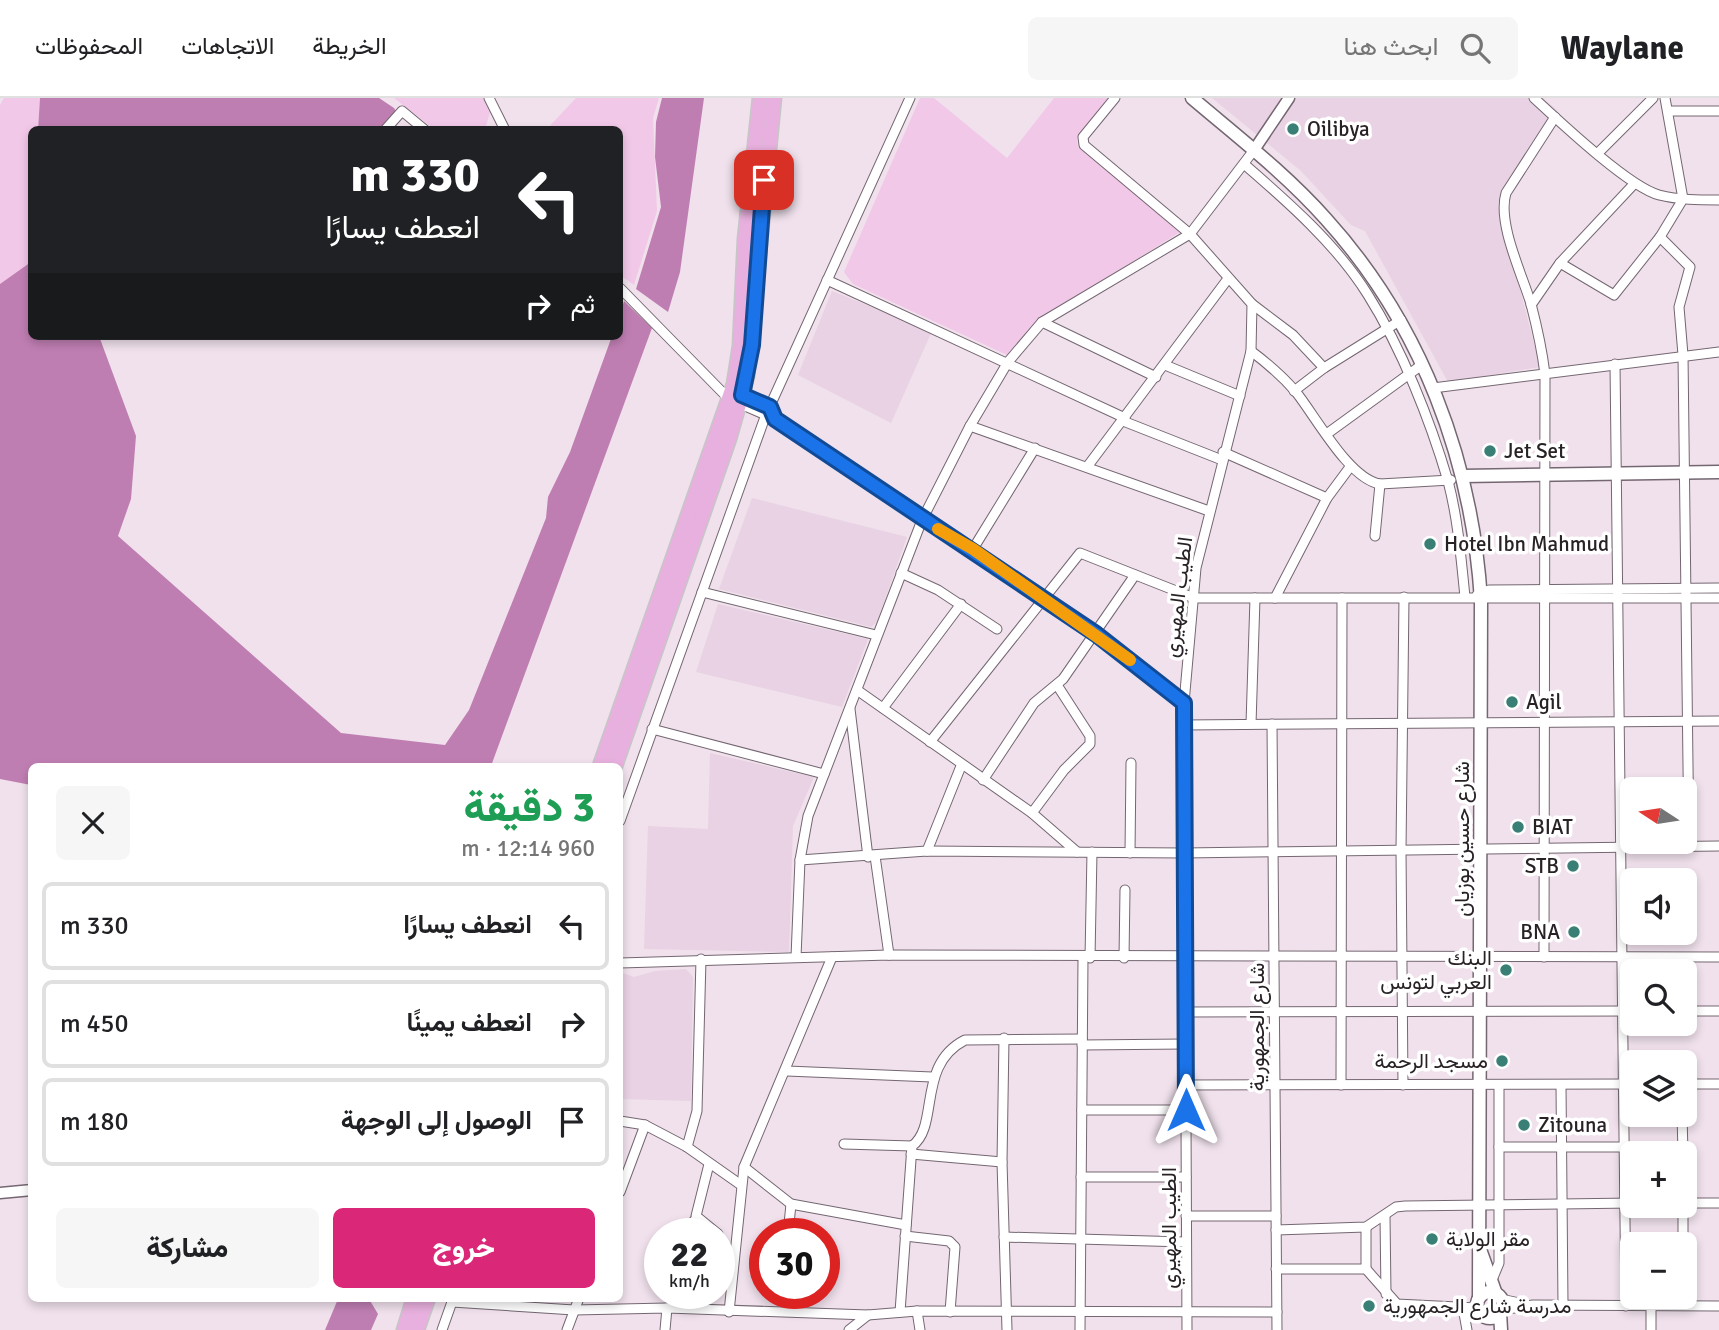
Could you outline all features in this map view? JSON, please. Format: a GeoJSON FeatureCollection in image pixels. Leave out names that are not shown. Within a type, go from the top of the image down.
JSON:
{"type":"FeatureCollection","features":[{"type":"Feature","properties":{"kind":"main road"},"geometry":{"type":"LineString","coordinates":[[616,763],[733,397],[740,346],[745,239],[760,98]]}},
{"type":"Feature","properties":{"kind":"main road"},"geometry":{"type":"LineString","coordinates":[[601,763],[752,345],[758,235],[774,98]]}},
{"type":"Feature","properties":{"kind":"main road","name":"شارع حسين بوزيان"},"geometry":{"type":"LineString","coordinates":[[1192,98],[1254,150],[1325,217],[1380,286],[1423,364],[1462,476],[1479,596],[1482,723],[1480,1307]]}},
{"type":"Feature","properties":{"kind":"main road"},"geometry":{"type":"LineString","coordinates":[[1462,476],[1719,472]]}},
{"type":"Feature","properties":{"kind":"main road","name":"شارع حسين بوزيان"},"geometry":{"type":"LineString","coordinates":[[1479,1246],[1500,1304],[1501,1330]]}},
{"type":"Feature","properties":{"kind":"main road"},"geometry":{"type":"LineString","coordinates":[[1480,1307],[1493,1317],[1500,1304],[1487,1292],[1480,1307],[1489,1330]]}},
{"type":"Feature","properties":{"kind":"main road"},"geometry":{"type":"LineString","coordinates":[[404,1330],[413,1302]]}},
{"type":"Feature","properties":{"kind":"main road"},"geometry":{"type":"LineString","coordinates":[[417,1330],[427,1302]]}},
{"type":"Feature","properties":{"kind":"street"},"geometry":{"type":"LineString","coordinates":[[489,98],[503,126]]}},
{"type":"Feature","properties":{"kind":"street"},"geometry":{"type":"LineString","coordinates":[[623,812],[702,592],[770,418],[770,407],[911,98]]}},
{"type":"Feature","properties":{"kind":"street"},"geometry":{"type":"LineString","coordinates":[[1115,98],[1083,137],[1084,145],[1190,234],[1227,280],[1252,304],[1293,335],[1324,368]]}},
{"type":"Feature","properties":{"kind":"street"},"geometry":{"type":"LineString","coordinates":[[796,957],[800,860],[806,823],[922,520],[970,426],[1008,362],[1042,322],[1190,234],[1244,164],[1289,98]]}},
{"type":"Feature","properties":{"kind":"street"},"geometry":{"type":"LineString","coordinates":[[1534,98],[1634,184],[1658,194],[1683,199],[1719,201]]}},
{"type":"Feature","properties":{"kind":"street"},"geometry":{"type":"LineString","coordinates":[[1599,152],[1653,98]]}},
{"type":"Feature","properties":{"kind":"street"},"geometry":{"type":"LineString","coordinates":[[1560,263],[1614,295],[1660,237],[1683,199],[1665,98]]}},
{"type":"Feature","properties":{"kind":"street"},"geometry":{"type":"LineString","coordinates":[[389,126],[402,111],[420,126]]}},
{"type":"Feature","properties":{"kind":"street"},"geometry":{"type":"LineString","coordinates":[[1669,111],[1719,111]]}},
{"type":"Feature","properties":{"kind":"street"},"geometry":{"type":"LineString","coordinates":[[1544,957],[1545,374],[1531,305],[1506,224],[1503,204],[1506,193],[1555,117]]}},
{"type":"Feature","properties":{"kind":"street"},"geometry":{"type":"LineString","coordinates":[[1244,164],[1283,198],[1327,244],[1367,294],[1386,328],[1408,375],[1448,481],[1458,529],[1465,597]]}},
{"type":"Feature","properties":{"kind":"street"},"geometry":{"type":"LineString","coordinates":[[1531,305],[1560,263],[1634,184]]}},
{"type":"Feature","properties":{"kind":"street"},"geometry":{"type":"LineString","coordinates":[[1660,237],[1690,267],[1679,307],[1683,355],[1688,777]]}},
{"type":"Feature","properties":{"kind":"street"},"geometry":{"type":"LineString","coordinates":[[827,280],[1008,362],[1124,419],[1327,498]]}},
{"type":"Feature","properties":{"kind":"street"},"geometry":{"type":"LineString","coordinates":[[1087,467],[1227,280]]}},
{"type":"Feature","properties":{"kind":"street"},"geometry":{"type":"LineString","coordinates":[[623,291],[733,397],[770,418],[922,520],[973,549],[1096,634],[1184,703]]}},
{"type":"Feature","properties":{"kind":"street","name":"الطيب المهيري"},"geometry":{"type":"LineString","coordinates":[[1187,1330],[1184,703],[1196,568],[1222,456],[1251,351],[1252,304]]}},
{"type":"Feature","properties":{"kind":"street"},"geometry":{"type":"LineString","coordinates":[[1294,391],[1324,368],[1401,320]]}},
{"type":"Feature","properties":{"kind":"street"},"geometry":{"type":"LineString","coordinates":[[1042,322],[1156,377]]}},
{"type":"Feature","properties":{"kind":"street"},"geometry":{"type":"LineString","coordinates":[[1251,351],[1294,391],[1328,433],[1350,467],[1369,482],[1380,484],[1448,481],[1462,476]]}},
{"type":"Feature","properties":{"kind":"street"},"geometry":{"type":"LineString","coordinates":[[1433,388],[1719,352]]}},
{"type":"Feature","properties":{"kind":"street"},"geometry":{"type":"LineString","coordinates":[[1328,433],[1423,364]]}},
{"type":"Feature","properties":{"kind":"street"},"geometry":{"type":"LineString","coordinates":[[1615,364],[1622,957]]}},
{"type":"Feature","properties":{"kind":"street"},"geometry":{"type":"LineString","coordinates":[[1165,365],[1240,396]]}},
{"type":"Feature","properties":{"kind":"street"},"geometry":{"type":"LineString","coordinates":[[733,397],[770,407]]}},
{"type":"Feature","properties":{"kind":"street"},"geometry":{"type":"LineString","coordinates":[[970,426],[1209,510]]}},
{"type":"Feature","properties":{"kind":"street"},"geometry":{"type":"LineString","coordinates":[[973,549],[1035,448]]}},
{"type":"Feature","properties":{"kind":"street"},"geometry":{"type":"LineString","coordinates":[[1275,598],[1327,498],[1350,467]]}},
{"type":"Feature","properties":{"kind":"street"},"geometry":{"type":"LineString","coordinates":[[1375,536],[1380,484]]}},
{"type":"Feature","properties":{"kind":"street"},"geometry":{"type":"LineString","coordinates":[[930,742],[1080,553],[1194,598],[1687,593],[1719,588]]}},
{"type":"Feature","properties":{"kind":"street"},"geometry":{"type":"LineString","coordinates":[[901,573],[961,604],[997,629]]}},
{"type":"Feature","properties":{"kind":"street"},"geometry":{"type":"LineString","coordinates":[[983,780],[1034,703],[1057,685],[1096,634],[1135,575]]}},
{"type":"Feature","properties":{"kind":"street"},"geometry":{"type":"LineString","coordinates":[[702,592],[876,635]]}},
{"type":"Feature","properties":{"kind":"street"},"geometry":{"type":"LineString","coordinates":[[1687,593],[1719,598]]}},
{"type":"Feature","properties":{"kind":"street"},"geometry":{"type":"LineString","coordinates":[[1403,1085],[1401,850],[1404,597]]}},
{"type":"Feature","properties":{"kind":"street"},"geometry":{"type":"LineString","coordinates":[[1251,724],[1255,598]]}},
{"type":"Feature","properties":{"kind":"street"},"geometry":{"type":"LineString","coordinates":[[1341,1085],[1342,598]]}},
{"type":"Feature","properties":{"kind":"street"},"geometry":{"type":"LineString","coordinates":[[883,708],[961,604]]}},
{"type":"Feature","properties":{"kind":"street"},"geometry":{"type":"LineString","coordinates":[[1032,813],[1063,770],[1090,744],[1090,736],[1057,685]]}},
{"type":"Feature","properties":{"kind":"street"},"geometry":{"type":"LineString","coordinates":[[857,690],[961,766],[1032,813],[1077,852]]}},
{"type":"Feature","properties":{"kind":"street"},"geometry":{"type":"LineString","coordinates":[[850,707],[871,856],[889,955]]}},
{"type":"Feature","properties":{"kind":"street"},"geometry":{"type":"LineString","coordinates":[[1183,725],[1719,721]]}},
{"type":"Feature","properties":{"kind":"street","name":"شارع الجمهورية"},"geometry":{"type":"LineString","coordinates":[[1272,724],[1277,1330]]}},
{"type":"Feature","properties":{"kind":"street"},"geometry":{"type":"LineString","coordinates":[[652,729],[824,774]]}},
{"type":"Feature","properties":{"kind":"street"},"geometry":{"type":"LineString","coordinates":[[1130,853],[1131,763]]}},
{"type":"Feature","properties":{"kind":"street"},"geometry":{"type":"LineString","coordinates":[[927,851],[961,766]]}},
{"type":"Feature","properties":{"kind":"street"},"geometry":{"type":"LineString","coordinates":[[1698,846],[1719,846]]}},
{"type":"Feature","properties":{"kind":"street"},"geometry":{"type":"LineString","coordinates":[[800,860],[927,851],[1184,853],[1619,848]]}},
{"type":"Feature","properties":{"kind":"street"},"geometry":{"type":"LineString","coordinates":[[1080,1330],[1082,1042],[1092,852]]}},
{"type":"Feature","properties":{"kind":"street"},"geometry":{"type":"LineString","coordinates":[[1124,958],[1125,890]]}},
{"type":"Feature","properties":{"kind":"street"},"geometry":{"type":"LineString","coordinates":[[623,963],[889,955],[1086,958],[1719,957]]}},
{"type":"Feature","properties":{"kind":"street"},"geometry":{"type":"LineString","coordinates":[[729,1312],[744,1167],[787,1071],[832,957]]}},
{"type":"Feature","properties":{"kind":"street"},"geometry":{"type":"LineString","coordinates":[[687,1147],[696,1111],[701,959]]}},
{"type":"Feature","properties":{"kind":"street"},"geometry":{"type":"LineString","coordinates":[[1185,1012],[1620,1011]]}},
{"type":"Feature","properties":{"kind":"street"},"geometry":{"type":"LineString","coordinates":[[1697,1011],[1719,1011]]}},
{"type":"Feature","properties":{"kind":"street"},"geometry":{"type":"LineString","coordinates":[[1004,1038],[1002,1162],[1007,1330]]}},
{"type":"Feature","properties":{"kind":"street"},"geometry":{"type":"LineString","coordinates":[[900,1312],[911,1150],[922,1131],[932,1077],[962,1042],[1004,1038],[1185,1044]]}},
{"type":"Feature","properties":{"kind":"street"},"geometry":{"type":"LineString","coordinates":[[787,1071],[932,1077]]}},
{"type":"Feature","properties":{"kind":"street"},"geometry":{"type":"LineString","coordinates":[[1185,1085],[1620,1084]]}},
{"type":"Feature","properties":{"kind":"street"},"geometry":{"type":"LineString","coordinates":[[1697,1084],[1719,1084]]}},
{"type":"Feature","properties":{"kind":"street"},"geometry":{"type":"LineString","coordinates":[[1492,1280],[1499,1264],[1499,1085]]}},
{"type":"Feature","properties":{"kind":"street"},"geometry":{"type":"LineString","coordinates":[[1561,1085],[1563,1306]]}},
{"type":"Feature","properties":{"kind":"street"},"geometry":{"type":"LineString","coordinates":[[1082,1110],[1186,1110]]}},
{"type":"Feature","properties":{"kind":"street"},"geometry":{"type":"LineString","coordinates":[[623,1121],[645,1125],[687,1147],[741,1185]]}},
{"type":"Feature","properties":{"kind":"street"},"geometry":{"type":"LineString","coordinates":[[623,1184],[645,1125]]}},
{"type":"Feature","properties":{"kind":"street"},"geometry":{"type":"LineString","coordinates":[[845,1144],[1002,1162]]}},
{"type":"Feature","properties":{"kind":"street"},"geometry":{"type":"LineString","coordinates":[[1499,1147],[1620,1147]]}},
{"type":"Feature","properties":{"kind":"street"},"geometry":{"type":"LineString","coordinates":[[696,1218],[696,1209],[709,1164]]}},
{"type":"Feature","properties":{"kind":"street"},"geometry":{"type":"LineString","coordinates":[[744,1167],[791,1204],[905,1225]]}},
{"type":"Feature","properties":{"kind":"street"},"geometry":{"type":"LineString","coordinates":[[1081,1177],[1186,1177]]}},
{"type":"Feature","properties":{"kind":"street"},"geometry":{"type":"LineString","coordinates":[[0,1193],[28,1190]]}},
{"type":"Feature","properties":{"kind":"street"},"geometry":{"type":"LineString","coordinates":[[1276,1230],[1366,1227],[1396,1208],[1405,1206],[1620,1203]]}},
{"type":"Feature","properties":{"kind":"street"},"geometry":{"type":"LineString","coordinates":[[1697,1204],[1719,1203]]}},
{"type":"Feature","properties":{"kind":"street"},"geometry":{"type":"LineString","coordinates":[[790,1218],[791,1204]]}},
{"type":"Feature","properties":{"kind":"street"},"geometry":{"type":"LineString","coordinates":[[1186,1216],[1276,1216]]}},
{"type":"Feature","properties":{"kind":"street"},"geometry":{"type":"LineString","coordinates":[[1385,1216],[1386,1295]]}},
{"type":"Feature","properties":{"kind":"street"},"geometry":{"type":"LineString","coordinates":[[1366,1227],[1366,1269],[1386,1295],[1404,1306],[1480,1307]]}},
{"type":"Feature","properties":{"kind":"street"},"geometry":{"type":"LineString","coordinates":[[905,1236],[953,1244],[956,1252],[950,1312]]}},
{"type":"Feature","properties":{"kind":"street"},"geometry":{"type":"LineString","coordinates":[[1004,1237],[1186,1242]]}},
{"type":"Feature","properties":{"kind":"street"},"geometry":{"type":"LineString","coordinates":[[1276,1269],[1366,1269]]}},
{"type":"Feature","properties":{"kind":"street"},"geometry":{"type":"LineString","coordinates":[[442,1330],[451,1302]]}},
{"type":"Feature","properties":{"kind":"street"},"geometry":{"type":"LineString","coordinates":[[476,1302],[574,1310],[644,1308]]}},
{"type":"Feature","properties":{"kind":"street"},"geometry":{"type":"LineString","coordinates":[[567,1330],[577,1302]]}},
{"type":"Feature","properties":{"kind":"street"},"geometry":{"type":"LineString","coordinates":[[1697,1303],[1719,1306]]}},
{"type":"Feature","properties":{"kind":"street"},"geometry":{"type":"LineString","coordinates":[[1500,1304],[1620,1306]]}},
{"type":"Feature","properties":{"kind":"street"},"geometry":{"type":"LineString","coordinates":[[1463,1307],[1467,1330]]}},
{"type":"Feature","properties":{"kind":"street"},"geometry":{"type":"LineString","coordinates":[[665,1330],[667,1309]]}},
{"type":"Feature","properties":{"kind":"street"},"geometry":{"type":"LineString","coordinates":[[682,1309],[868,1315],[916,1311],[1277,1312]]}},
{"type":"Feature","properties":{"kind":"street"},"geometry":{"type":"LineString","coordinates":[[1651,1309],[1651,1330]]}},
{"type":"Feature","properties":{"kind":"street"},"geometry":{"type":"LineString","coordinates":[[916,1311],[920,1330]]}},
{"type":"Feature","properties":{"kind":"street"},"geometry":{"type":"LineString","coordinates":[[849,1330],[868,1315]]}},
{"type":"Feature","properties":{"kind":"shaded area"},"geometry":{"type":"Polygon","coordinates":[[[4,98],[40,98],[38,126],[28,126],[28,265],[0,284],[0,105],[4,98]]]}},
{"type":"Feature","properties":{"kind":"shaded area"},"geometry":{"type":"Polygon","coordinates":[[[40,98],[379,98],[397,113],[382,126],[38,126],[40,98]]]}},
{"type":"Feature","properties":{"kind":"shaded area"},"geometry":{"type":"Polygon","coordinates":[[[394,98],[486,98],[492,106],[486,126],[430,126],[394,98]]]}},
{"type":"Feature","properties":{"kind":"shaded area"},"geometry":{"type":"Polygon","coordinates":[[[576,98],[659,98],[653,118],[657,211],[634,285],[623,277],[623,126],[550,126],[576,98]]]}},
{"type":"Feature","properties":{"kind":"shaded area"},"geometry":{"type":"Polygon","coordinates":[[[662,98],[704,98],[680,272],[668,312],[636,289],[661,207],[655,157],[656,122],[662,98]]]}},
{"type":"Feature","properties":{"kind":"shaded area"},"geometry":{"type":"Polygon","coordinates":[[[920,98],[934,98],[1007,158],[1054,98],[1112,98],[1077,139],[1078,147],[1180,232],[1031,326],[1007,355],[853,284],[844,272],[920,98]]]}},
{"type":"Feature","properties":{"kind":"shaded area"},"geometry":{"type":"Polygon","coordinates":[[[1212,98],[1543,98],[1558,111],[1498,204],[1540,367],[1448,382],[1365,231],[1351,225],[1301,171],[1212,98]]]}},
{"type":"Feature","properties":{"kind":"shaded area"},"geometry":{"type":"Polygon","coordinates":[[[28,264],[28,340],[100,340],[136,436],[131,499],[118,536],[341,733],[445,745],[469,710],[546,518],[548,497],[570,452],[611,340],[623,340],[624,301],[652,328],[492,763],[28,763],[28,784],[0,779],[0,284],[28,264]]]}},
{"type":"Feature","properties":{"kind":"shaded area"},"geometry":{"type":"Polygon","coordinates":[[[832,291],[932,331],[891,423],[798,375],[832,291]]]}},
{"type":"Feature","properties":{"kind":"shaded area"},"geometry":{"type":"Polygon","coordinates":[[[752,498],[907,537],[877,622],[871,627],[719,589],[752,498]]]}},
{"type":"Feature","properties":{"kind":"shaded area"},"geometry":{"type":"Polygon","coordinates":[[[718,604],[868,639],[842,707],[696,672],[718,604]]]}},
{"type":"Feature","properties":{"kind":"shaded area"},"geometry":{"type":"Polygon","coordinates":[[[710,753],[814,777],[793,826],[789,952],[644,949],[648,826],[708,829],[710,753]]]}},
{"type":"Feature","properties":{"kind":"shaded area"},"geometry":{"type":"Polygon","coordinates":[[[686,969],[693,977],[691,1101],[623,1099],[623,973],[634,977],[655,971],[686,969]]]}},
{"type":"Feature","properties":{"kind":"shaded area"},"geometry":{"type":"Polygon","coordinates":[[[337,1302],[371,1302],[378,1314],[371,1330],[325,1330],[337,1302]]]}},
{"type":"Feature","properties":{"kind":"slow traffic"},"geometry":{"type":"LineString","coordinates":[[938,529],[973,549],[1130,660]]}},
{"type":"Feature","properties":{"kind":"place","name":"Oilibya"},"geometry":{"type":"Point","coordinates":[1293,129]}},
{"type":"Feature","properties":{"kind":"place","name":"Jet Set"},"geometry":{"type":"Point","coordinates":[1490,451]}},
{"type":"Feature","properties":{"kind":"place","name":"Hotel Ibn Mahmud"},"geometry":{"type":"Point","coordinates":[1430,544]}},
{"type":"Feature","properties":{"kind":"place","name":"Agil"},"geometry":{"type":"Point","coordinates":[1512,702]}},
{"type":"Feature","properties":{"kind":"place","name":"BIAT"},"geometry":{"type":"Point","coordinates":[1518,827]}},
{"type":"Feature","properties":{"kind":"place","name":"STB"},"geometry":{"type":"Point","coordinates":[1573,866]}},
{"type":"Feature","properties":{"kind":"place","name":"BNA"},"geometry":{"type":"Point","coordinates":[1574,932]}},
{"type":"Feature","properties":{"kind":"place","name":"البنك العربي لتونس"},"geometry":{"type":"Point","coordinates":[1506,970]}},
{"type":"Feature","properties":{"kind":"place","name":"مسجد الرحمة"},"geometry":{"type":"Point","coordinates":[1502,1061]}},
{"type":"Feature","properties":{"kind":"place","name":"Zitouna"},"geometry":{"type":"Point","coordinates":[1524,1125]}},
{"type":"Feature","properties":{"kind":"place","name":"مقر الولاية"},"geometry":{"type":"Point","coordinates":[1432,1239]}},
{"type":"Feature","properties":{"kind":"place","name":"مدرسة شارع الجمهورية"},"geometry":{"type":"Point","coordinates":[1369,1306]}},
{"type":"Feature","properties":{"kind":"route"},"geometry":{"type":"LineString","coordinates":[[764,180],[752,345],[742,395],[770,407],[775,419],[922,520],[973,549],[1096,634],[1184,703],[1186,1110]]}}]}
